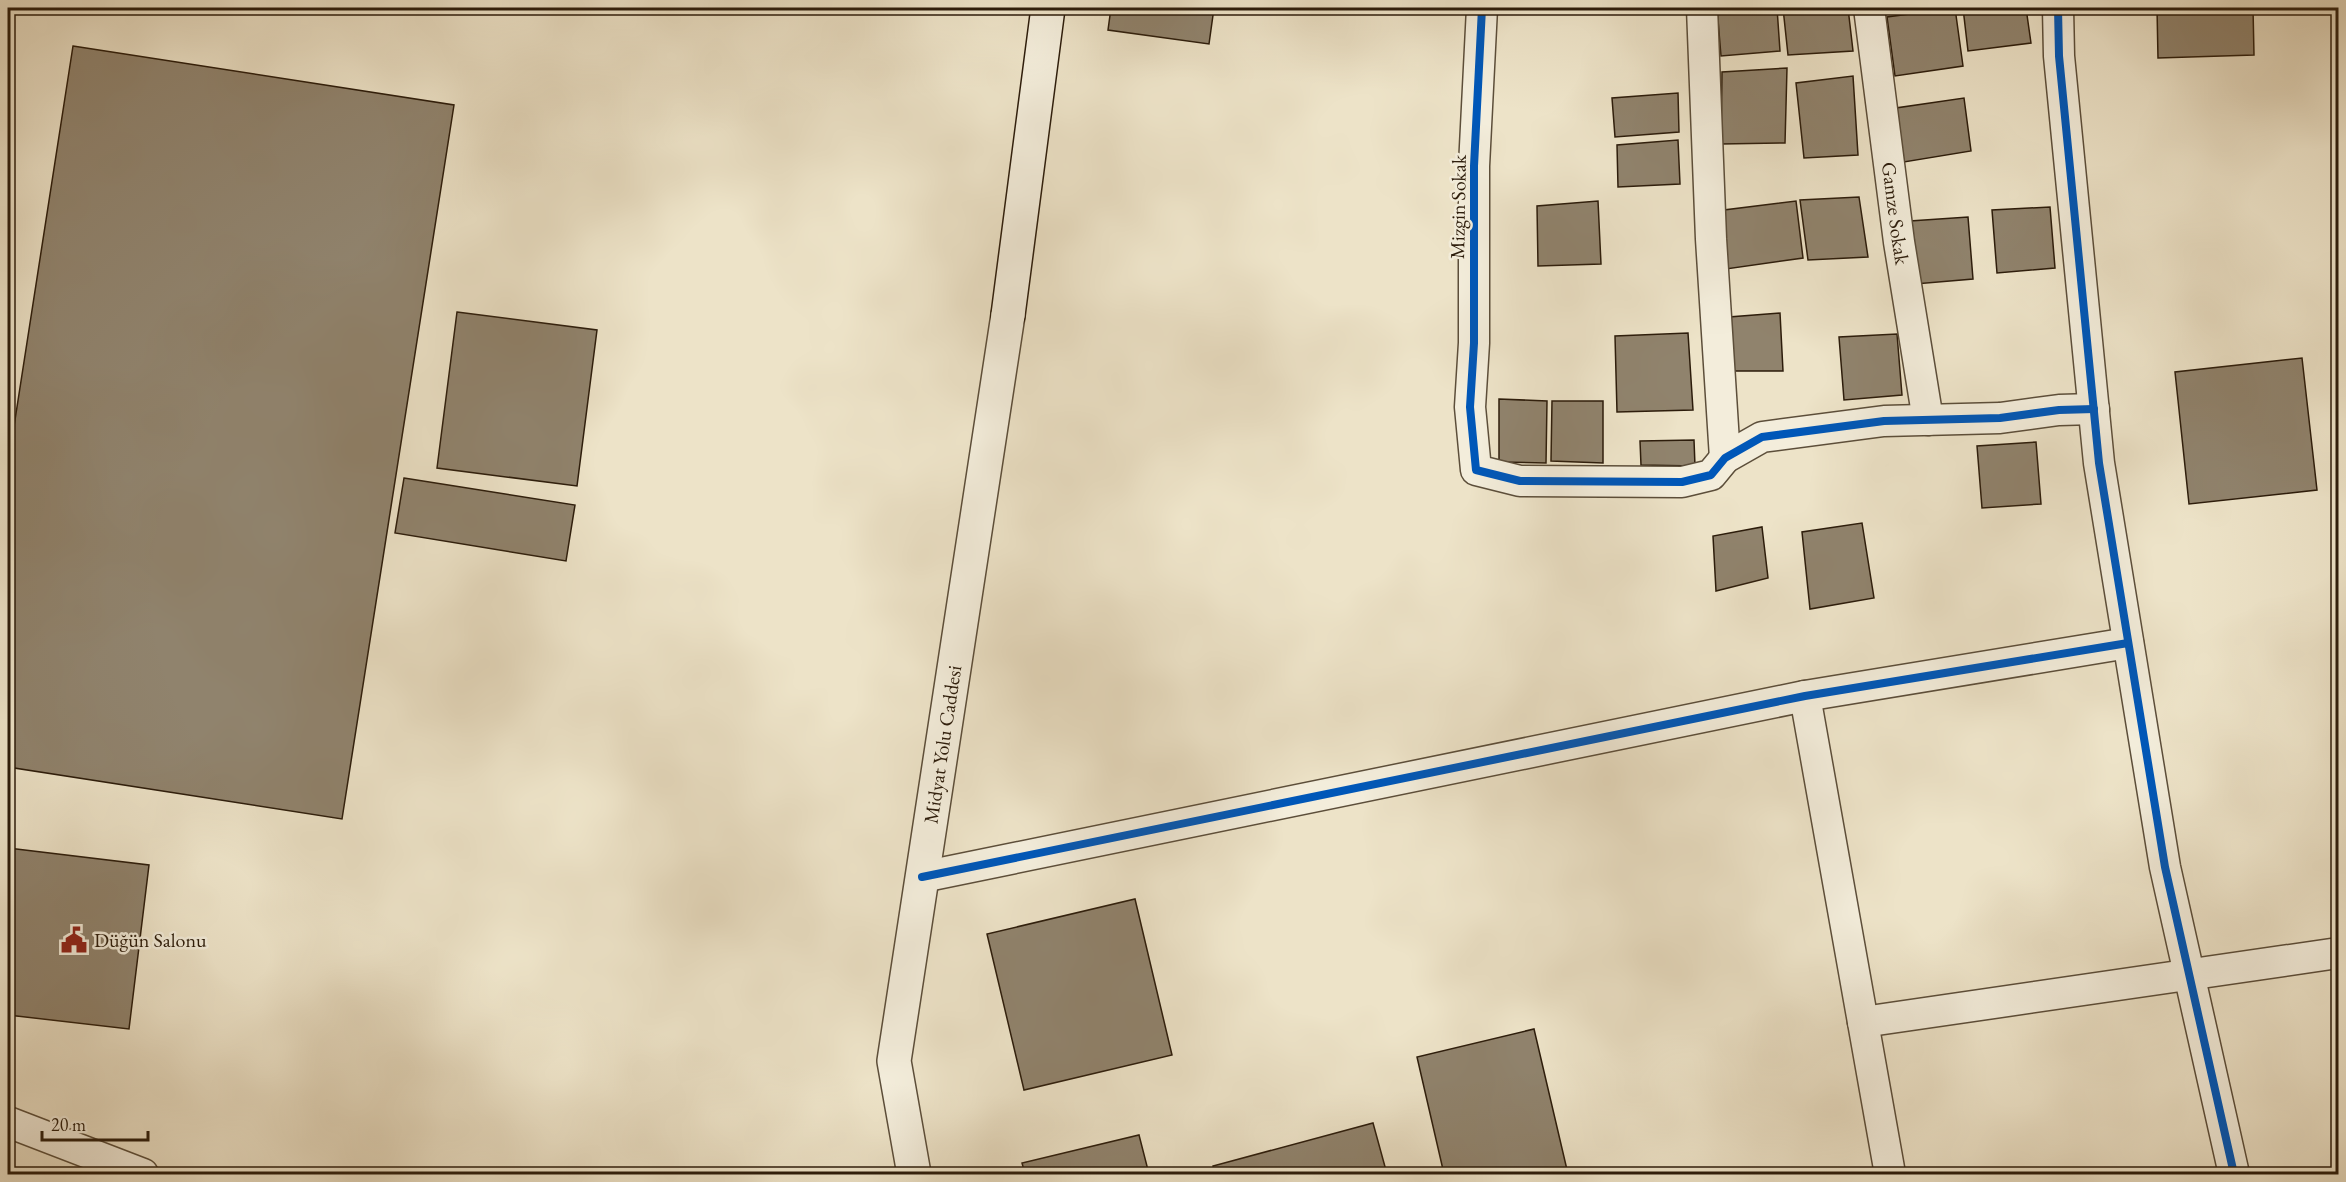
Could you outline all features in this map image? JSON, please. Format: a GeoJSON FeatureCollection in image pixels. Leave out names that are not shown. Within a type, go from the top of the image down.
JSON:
{"type":"FeatureCollection","features":[{"type":"Feature","properties":{"kind":"street"},"geometry":{"type":"LineString","coordinates":[[1008,315],[1025,8]]}},
{"type":"Feature","properties":{"kind":"street"},"geometry":{"type":"LineString","coordinates":[[1008,315],[1048,8]]}},
{"type":"Feature","properties":{"kind":"street","name":"Mizgin Sokak"},"geometry":{"type":"LineString","coordinates":[[1482,8],[1474,166],[1474,343],[1470,407],[1476,470],[1520,481],[1683,482],[1711,475],[1725,458]]}},
{"type":"Feature","properties":{"kind":"street"},"geometry":{"type":"LineString","coordinates":[[1702,8],[1711,239],[1725,458],[1762,437],[1884,421],[2000,418],[2060,410],[2094,409]]}},
{"type":"Feature","properties":{"kind":"street","name":"Gamze Sokak"},"geometry":{"type":"LineString","coordinates":[[1869,8],[1899,242],[1928,420]]}},
{"type":"Feature","properties":{"kind":"street"},"geometry":{"type":"LineString","coordinates":[[2058,8],[2059,56],[2099,463],[2165,867],[2234,1174]]}},
{"type":"Feature","properties":{"kind":"street","name":"Midyat Yolu Caddesi"},"geometry":{"type":"LineString","coordinates":[[914,1174],[894,1060],[1008,315]]}},
{"type":"Feature","properties":{"kind":"street"},"geometry":{"type":"LineString","coordinates":[[922,877],[1805,696],[2128,643]]}},
{"type":"Feature","properties":{"kind":"street"},"geometry":{"type":"LineString","coordinates":[[1805,696],[1890,1174]]}},
{"type":"Feature","properties":{"kind":"street"},"geometry":{"type":"LineString","coordinates":[[1863,1022],[2338,953]]}},
{"type":"Feature","properties":{"kind":"street"},"geometry":{"type":"LineString","coordinates":[[8,1122],[143,1174]]}},
{"type":"Feature","properties":{"kind":"building"},"geometry":{"type":"Polygon","coordinates":[[[1111,8],[1214,8],[1209,44],[1108,30],[1111,8]]]}},
{"type":"Feature","properties":{"kind":"building"},"geometry":{"type":"Polygon","coordinates":[[[1717,8],[1777,8],[1780,51],[1721,56],[1717,8]]]}},
{"type":"Feature","properties":{"kind":"building"},"geometry":{"type":"Polygon","coordinates":[[[1783,8],[1848,8],[1853,51],[1788,55],[1783,8]]]}},
{"type":"Feature","properties":{"kind":"building"},"geometry":{"type":"Polygon","coordinates":[[[1955,8],[1963,66],[1895,76],[1887,17],[1955,8]]]}},
{"type":"Feature","properties":{"kind":"building"},"geometry":{"type":"Polygon","coordinates":[[[1963,8],[2026,8],[2031,43],[1968,51],[1963,8]]]}},
{"type":"Feature","properties":{"kind":"building"},"geometry":{"type":"Polygon","coordinates":[[[2157,8],[2253,8],[2254,55],[2158,58],[2157,8]]]}},
{"type":"Feature","properties":{"kind":"building"},"geometry":{"type":"Polygon","coordinates":[[[73,46],[454,105],[342,819],[8,767],[8,465],[73,46]]]}},
{"type":"Feature","properties":{"kind":"building"},"geometry":{"type":"Polygon","coordinates":[[[1787,68],[1785,143],[1721,144],[1722,72],[1787,68]]]}},
{"type":"Feature","properties":{"kind":"building"},"geometry":{"type":"Polygon","coordinates":[[[1853,76],[1858,155],[1804,158],[1796,83],[1853,76]]]}},
{"type":"Feature","properties":{"kind":"building"},"geometry":{"type":"Polygon","coordinates":[[[1678,93],[1679,132],[1615,137],[1612,98],[1678,93]]]}},
{"type":"Feature","properties":{"kind":"building"},"geometry":{"type":"Polygon","coordinates":[[[1964,98],[1971,151],[1904,162],[1896,108],[1964,98]]]}},
{"type":"Feature","properties":{"kind":"building"},"geometry":{"type":"Polygon","coordinates":[[[1678,140],[1680,184],[1618,187],[1617,145],[1678,140]]]}},
{"type":"Feature","properties":{"kind":"building"},"geometry":{"type":"Polygon","coordinates":[[[1859,197],[1868,257],[1808,260],[1800,200],[1859,197]]]}},
{"type":"Feature","properties":{"kind":"building"},"geometry":{"type":"Polygon","coordinates":[[[1598,201],[1601,264],[1538,266],[1537,206],[1598,201]]]}},
{"type":"Feature","properties":{"kind":"building"},"geometry":{"type":"Polygon","coordinates":[[[1796,201],[1803,258],[1726,269],[1724,210],[1796,201]]]}},
{"type":"Feature","properties":{"kind":"building"},"geometry":{"type":"Polygon","coordinates":[[[2050,207],[2055,268],[1997,273],[1992,210],[2050,207]]]}},
{"type":"Feature","properties":{"kind":"building"},"geometry":{"type":"Polygon","coordinates":[[[1968,217],[1973,279],[1915,284],[1910,221],[1968,217]]]}},
{"type":"Feature","properties":{"kind":"building"},"geometry":{"type":"Polygon","coordinates":[[[457,312],[597,330],[577,486],[437,468],[457,312]]]}},
{"type":"Feature","properties":{"kind":"building"},"geometry":{"type":"Polygon","coordinates":[[[1780,313],[1783,371],[1729,371],[1729,317],[1780,313]]]}},
{"type":"Feature","properties":{"kind":"building"},"geometry":{"type":"Polygon","coordinates":[[[1688,333],[1693,410],[1617,412],[1615,336],[1688,333]]]}},
{"type":"Feature","properties":{"kind":"building"},"geometry":{"type":"Polygon","coordinates":[[[1897,334],[1902,395],[1844,400],[1839,337],[1897,334]]]}},
{"type":"Feature","properties":{"kind":"building"},"geometry":{"type":"Polygon","coordinates":[[[2302,358],[2317,490],[2189,504],[2175,372],[2302,358]]]}},
{"type":"Feature","properties":{"kind":"building"},"geometry":{"type":"Polygon","coordinates":[[[1499,399],[1547,401],[1546,463],[1499,462],[1499,399]]]}},
{"type":"Feature","properties":{"kind":"building"},"geometry":{"type":"Polygon","coordinates":[[[1552,401],[1603,401],[1603,463],[1551,461],[1552,401]]]}},
{"type":"Feature","properties":{"kind":"building"},"geometry":{"type":"Polygon","coordinates":[[[1694,440],[1695,466],[1641,465],[1640,441],[1694,440]]]}},
{"type":"Feature","properties":{"kind":"building"},"geometry":{"type":"Polygon","coordinates":[[[2036,442],[2041,504],[1982,508],[1977,446],[2036,442]]]}},
{"type":"Feature","properties":{"kind":"building"},"geometry":{"type":"Polygon","coordinates":[[[404,478],[575,505],[566,561],[395,533],[404,478]]]}},
{"type":"Feature","properties":{"kind":"building"},"geometry":{"type":"Polygon","coordinates":[[[1862,523],[1874,598],[1810,609],[1802,532],[1862,523]]]}},
{"type":"Feature","properties":{"kind":"building"},"geometry":{"type":"Polygon","coordinates":[[[1762,527],[1768,578],[1716,591],[1713,536],[1762,527]]]}},
{"type":"Feature","properties":{"kind":"building","name":"Düğün Salonu"},"geometry":{"type":"Polygon","coordinates":[[[8,848],[149,865],[129,1029],[8,1015],[8,848]]]}},
{"type":"Feature","properties":{"kind":"building"},"geometry":{"type":"Polygon","coordinates":[[[1135,899],[1172,1055],[1024,1090],[987,934],[1135,899]]]}},
{"type":"Feature","properties":{"kind":"building"},"geometry":{"type":"Polygon","coordinates":[[[1534,1029],[1568,1174],[1444,1174],[1417,1057],[1534,1029]]]}},
{"type":"Feature","properties":{"kind":"building"},"geometry":{"type":"Polygon","coordinates":[[[1373,1123],[1387,1174],[1215,1174],[1213,1166],[1373,1123]]]}},
{"type":"Feature","properties":{"kind":"building"},"geometry":{"type":"Polygon","coordinates":[[[1139,1135],[1149,1174],[1025,1174],[1022,1163],[1139,1135]]]}},
{"type":"Feature","properties":{"kind":"cycle path"},"geometry":{"type":"LineString","coordinates":[[1482,8],[1474,166],[1474,343],[1470,407],[1476,470],[1520,481],[1682,482],[1711,475],[1725,458],[1762,437],[1884,421],[2000,418],[2059,410],[2094,409]]}},
{"type":"Feature","properties":{"kind":"cycle path"},"geometry":{"type":"LineString","coordinates":[[2058,8],[2059,56],[2099,463],[2165,867],[2234,1174]]}},
{"type":"Feature","properties":{"kind":"cycle path"},"geometry":{"type":"LineString","coordinates":[[922,877],[1805,696],[2128,643]]}},
{"type":"Feature","properties":{"kind":"place","name":"Düğün Salonu"},"geometry":{"type":"Point","coordinates":[74,940]}}]}
